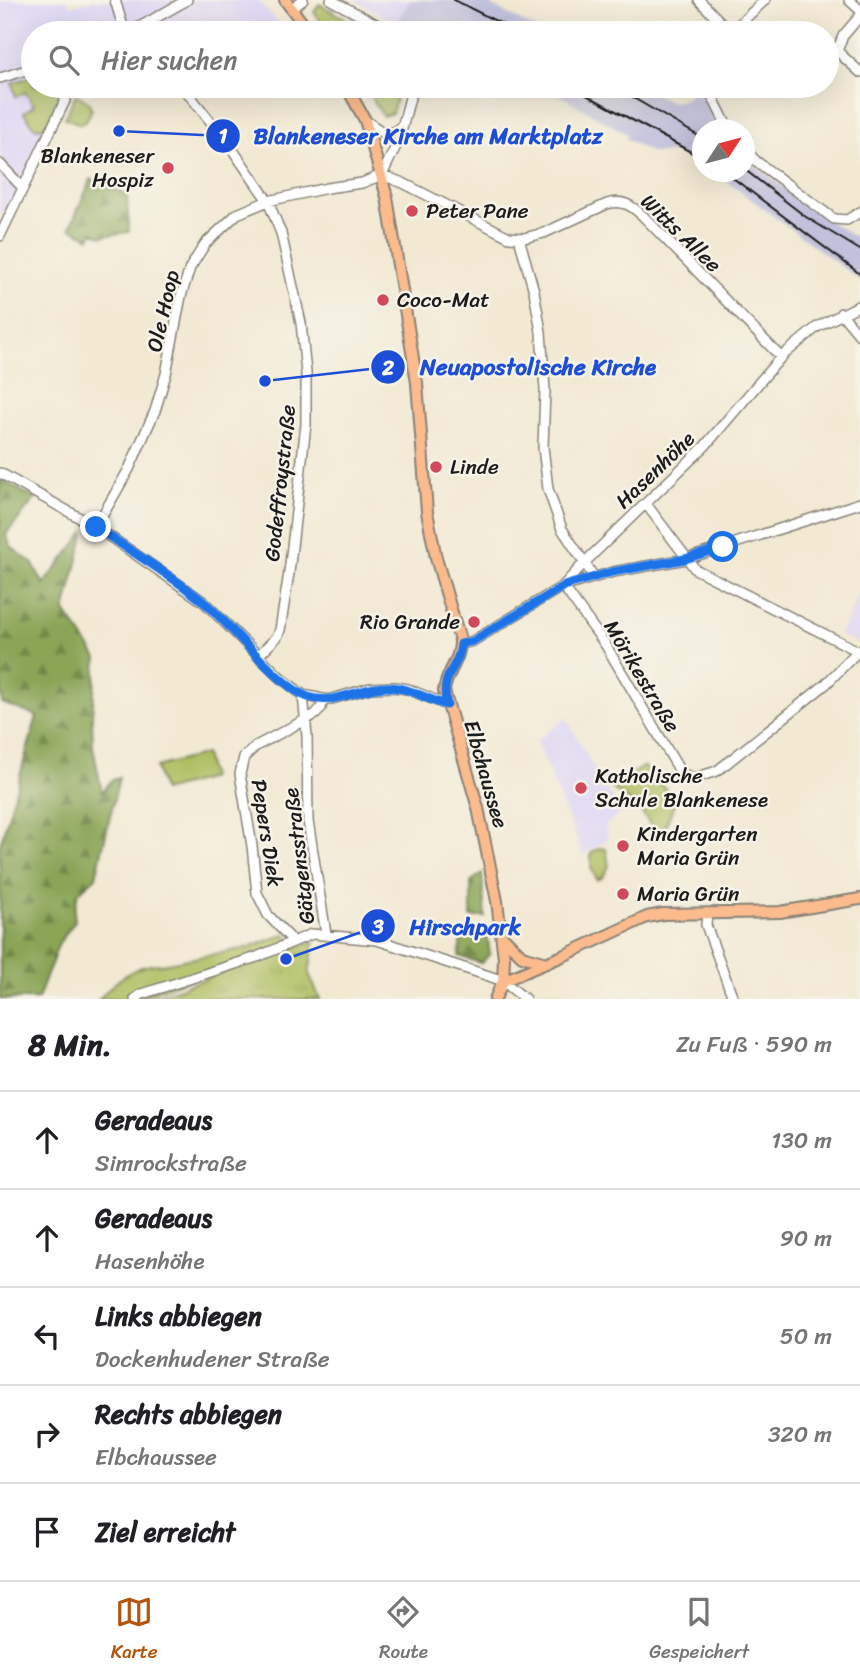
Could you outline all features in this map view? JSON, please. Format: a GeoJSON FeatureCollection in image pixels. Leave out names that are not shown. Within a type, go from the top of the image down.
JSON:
{"type":"FeatureCollection","features":[{"type":"Feature","properties":{"kind":"main road"},"geometry":{"type":"LineString","coordinates":[[288,3],[301,21]]}},
{"type":"Feature","properties":{"kind":"main road"},"geometry":{"type":"LineString","coordinates":[[353,98],[365,120],[382,175],[415,371],[427,512],[436,558],[461,644],[445,682],[447,705]]}},
{"type":"Feature","properties":{"kind":"main road","name":"Elbchaussee"},"geometry":{"type":"LineString","coordinates":[[447,705],[478,808],[491,867],[502,936],[503,981],[495,999]]}},
{"type":"Feature","properties":{"kind":"main road"},"geometry":{"type":"LineString","coordinates":[[503,981],[647,917],[675,912],[780,912],[860,899]]}},
{"type":"Feature","properties":{"kind":"main road"},"geometry":{"type":"LineString","coordinates":[[502,936],[522,956],[547,963]]}},
{"type":"Feature","properties":{"kind":"street"},"geometry":{"type":"LineString","coordinates":[[115,0],[121,21]]}},
{"type":"Feature","properties":{"kind":"street"},"geometry":{"type":"LineString","coordinates":[[156,21],[187,0]]}},
{"type":"Feature","properties":{"kind":"street"},"geometry":{"type":"LineString","coordinates":[[288,3],[303,0]]}},
{"type":"Feature","properties":{"kind":"street"},"geometry":{"type":"LineString","coordinates":[[331,0],[370,21]]}},
{"type":"Feature","properties":{"kind":"street"},"geometry":{"type":"LineString","coordinates":[[699,0],[719,21]]}},
{"type":"Feature","properties":{"kind":"street"},"geometry":{"type":"LineString","coordinates":[[743,21],[765,0]]}},
{"type":"Feature","properties":{"kind":"street"},"geometry":{"type":"LineString","coordinates":[[849,0],[860,10]]}},
{"type":"Feature","properties":{"kind":"street"},"geometry":{"type":"LineString","coordinates":[[839,46],[843,36],[860,16]]}},
{"type":"Feature","properties":{"kind":"street"},"geometry":{"type":"LineString","coordinates":[[839,53],[860,72]]}},
{"type":"Feature","properties":{"kind":"street"},"geometry":{"type":"LineString","coordinates":[[1,75],[21,71]]}},
{"type":"Feature","properties":{"kind":"street"},"geometry":{"type":"LineString","coordinates":[[0,236],[66,98]]}},
{"type":"Feature","properties":{"kind":"street","name":"Godeffroystraße"},"geometry":{"type":"LineString","coordinates":[[192,98],[228,143],[268,201],[281,233],[301,323],[306,373],[306,424],[289,573],[277,637],[258,656]]}},
{"type":"Feature","properties":{"kind":"street"},"geometry":{"type":"LineString","coordinates":[[410,98],[396,149],[382,175],[403,183],[501,234],[519,238],[534,291],[541,332],[545,390],[543,447],[548,489],[562,529],[594,577]]}},
{"type":"Feature","properties":{"kind":"street"},"geometry":{"type":"LineString","coordinates":[[713,98],[724,119]]}},
{"type":"Feature","properties":{"kind":"street"},"geometry":{"type":"LineString","coordinates":[[365,120],[384,134],[394,132],[403,125]]}},
{"type":"Feature","properties":{"kind":"street"},"geometry":{"type":"LineString","coordinates":[[755,160],[834,219],[847,220],[860,212]]}},
{"type":"Feature","properties":{"kind":"street"},"geometry":{"type":"LineString","coordinates":[[0,164],[23,188]]}},
{"type":"Feature","properties":{"kind":"street","name":"Ole Hoop"},"geometry":{"type":"LineString","coordinates":[[96,527],[129,469],[155,411],[166,374],[181,296],[190,268],[205,244],[237,214],[268,201],[362,183],[382,175]]}},
{"type":"Feature","properties":{"kind":"street","name":"Witts Allee"},"geometry":{"type":"LineString","coordinates":[[519,238],[544,233],[607,204],[626,204],[643,216],[781,357]]}},
{"type":"Feature","properties":{"kind":"street","name":"Hasenhöhe"},"geometry":{"type":"LineString","coordinates":[[461,644],[473,641],[564,586],[584,562],[705,446],[781,357],[817,327],[860,304]]}},
{"type":"Feature","properties":{"kind":"street"},"geometry":{"type":"LineString","coordinates":[[841,313],[860,337]]}},
{"type":"Feature","properties":{"kind":"street","name":"Elbchaussee"},"geometry":{"type":"LineString","coordinates":[[0,473],[96,527],[204,603],[287,684],[303,695],[323,700],[341,698],[370,688],[395,687],[447,705]]}},
{"type":"Feature","properties":{"kind":"street"},"geometry":{"type":"LineString","coordinates":[[564,586],[594,577],[685,559],[860,503]]}},
{"type":"Feature","properties":{"kind":"street"},"geometry":{"type":"LineString","coordinates":[[646,504],[695,569],[859,652]]}},
{"type":"Feature","properties":{"kind":"street","name":"Mörikestraße"},"geometry":{"type":"LineString","coordinates":[[564,586],[605,644],[681,773],[694,778],[717,771],[762,737],[826,684],[859,652]]}},
{"type":"Feature","properties":{"kind":"street","name":"Gätgensstraße"},"geometry":{"type":"LineString","coordinates":[[303,695],[308,821],[326,934]]}},
{"type":"Feature","properties":{"kind":"street"},"geometry":{"type":"LineString","coordinates":[[305,720],[320,710],[323,700]]}},
{"type":"Feature","properties":{"kind":"street","name":"Pepers Diek"},"geometry":{"type":"LineString","coordinates":[[293,941],[268,915],[257,892],[240,774],[244,757],[256,746],[305,720]]}},
{"type":"Feature","properties":{"kind":"street"},"geometry":{"type":"LineString","coordinates":[[707,913],[706,925],[733,998]]}},
{"type":"Feature","properties":{"kind":"street"},"geometry":{"type":"LineString","coordinates":[[135,999],[142,994],[257,957],[312,934],[377,940],[503,981],[525,999]]}},
{"type":"Feature","properties":{"kind":"shaded area"},"geometry":{"type":"Polygon","coordinates":[[[67,0],[69,6],[95,0],[257,0],[277,21],[160,21],[155,14],[142,21],[21,21],[21,98],[59,98],[5,215],[0,212],[0,2],[67,0]]]}},
{"type":"Feature","properties":{"kind":"shaded area"},"geometry":{"type":"Polygon","coordinates":[[[355,0],[410,0],[397,21],[392,21],[355,0]]]}},
{"type":"Feature","properties":{"kind":"shaded area"},"geometry":{"type":"Polygon","coordinates":[[[410,0],[482,0],[521,21],[397,21],[410,0]]]}},
{"type":"Feature","properties":{"kind":"shaded area"},"geometry":{"type":"Polygon","coordinates":[[[564,98],[663,98],[671,102],[685,98],[706,98],[716,119],[692,119],[692,161],[675,153],[652,153],[626,139],[627,134],[564,98]]]}},
{"type":"Feature","properties":{"kind":"shaded area"},"geometry":{"type":"Polygon","coordinates":[[[755,165],[814,212],[860,240],[860,280],[728,182],[755,182],[755,165]]]}},
{"type":"Feature","properties":{"kind":"shaded area"},"geometry":{"type":"Polygon","coordinates":[[[860,592],[860,644],[840,635],[860,592]]]}},
{"type":"Feature","properties":{"kind":"shaded area","name":"Katholische Schule Blankenese"},"geometry":{"type":"Polygon","coordinates":[[[566,718],[607,791],[622,811],[606,825],[607,840],[583,854],[536,741],[566,718]]]}},
{"type":"Feature","properties":{"kind":"green space"},"geometry":{"type":"Polygon","coordinates":[[[319,4],[350,21],[320,21],[314,12],[319,4]]]}},
{"type":"Feature","properties":{"kind":"green space"},"geometry":{"type":"Polygon","coordinates":[[[21,80],[21,94],[16,97],[12,83],[21,80]]]}},
{"type":"Feature","properties":{"kind":"green space"},"geometry":{"type":"Polygon","coordinates":[[[29,98],[59,98],[45,127],[35,128],[24,113],[34,105],[29,98]]]}},
{"type":"Feature","properties":{"kind":"green space"},"geometry":{"type":"Polygon","coordinates":[[[74,98],[82,98],[91,104],[89,108],[92,109],[86,122],[81,124],[65,118],[74,98]]]}},
{"type":"Feature","properties":{"kind":"green space"},"geometry":{"type":"Polygon","coordinates":[[[372,98],[396,98],[392,113],[383,116],[372,98]]]}},
{"type":"Feature","properties":{"kind":"green space"},"geometry":{"type":"Polygon","coordinates":[[[91,179],[127,195],[129,232],[102,236],[93,232],[90,238],[70,228],[91,179]]]}},
{"type":"Feature","properties":{"kind":"green space"},"geometry":{"type":"Polygon","coordinates":[[[0,480],[36,498],[6,534],[11,547],[32,563],[44,584],[85,531],[65,611],[97,658],[92,716],[93,747],[102,792],[112,780],[119,778],[96,877],[78,893],[75,921],[59,943],[38,999],[0,999],[0,845],[37,716],[2,703],[0,480]]]}},
{"type":"Feature","properties":{"kind":"green space"},"geometry":{"type":"Polygon","coordinates":[[[205,754],[211,778],[163,791],[156,767],[205,754]]]}},
{"type":"Feature","properties":{"kind":"green space"},"geometry":{"type":"Polygon","coordinates":[[[644,766],[676,800],[660,839],[641,811],[611,787],[644,766]]]}},
{"type":"Feature","properties":{"kind":"green space"},"geometry":{"type":"Polygon","coordinates":[[[599,848],[606,849],[609,866],[603,877],[597,880],[591,868],[591,853],[599,848]]]}},
{"type":"Feature","properties":{"kind":"green space"},"geometry":{"type":"Polygon","coordinates":[[[482,873],[485,917],[471,917],[471,882],[482,873]]]}},
{"type":"Feature","properties":{"kind":"green space"},"geometry":{"type":"Polygon","coordinates":[[[475,930],[487,933],[490,954],[481,963],[459,956],[461,936],[472,936],[475,930]]]}},
{"type":"Feature","properties":{"kind":"green space"},"geometry":{"type":"Polygon","coordinates":[[[286,934],[293,941],[135,999],[99,999],[120,979],[144,966],[247,948],[286,934]]]}},
{"type":"Feature","properties":{"kind":"green space"},"geometry":{"type":"Polygon","coordinates":[[[314,942],[309,974],[320,999],[148,999],[298,946],[314,942]]]}},
{"type":"Feature","properties":{"kind":"tram line"},"geometry":{"type":"LineString","coordinates":[[454,0],[496,21]]}},
{"type":"Feature","properties":{"kind":"tram line"},"geometry":{"type":"LineString","coordinates":[[592,98],[692,153]]}},
{"type":"Feature","properties":{"kind":"tram line"},"geometry":{"type":"LineString","coordinates":[[634,98],[692,132]]}},
{"type":"Feature","properties":{"kind":"tram line"},"geometry":{"type":"LineString","coordinates":[[755,178],[806,217],[860,250]]}},
{"type":"Feature","properties":{"kind":"tram line"},"geometry":{"type":"LineString","coordinates":[[738,182],[860,274]]}},
{"type":"Feature","properties":{"kind":"place","name":"Blankeneser Kirche am Marktplatz"},"geometry":{"type":"Point","coordinates":[119,131]}},
{"type":"Feature","properties":{"kind":"place","name":"Blankeneser Hospiz"},"geometry":{"type":"Point","coordinates":[168,168]}},
{"type":"Feature","properties":{"kind":"place","name":"Peter Pane"},"geometry":{"type":"Point","coordinates":[412,211]}},
{"type":"Feature","properties":{"kind":"place","name":"Coco-Mat"},"geometry":{"type":"Point","coordinates":[383,300]}},
{"type":"Feature","properties":{"kind":"place","name":"Neuapostolische Kirche"},"geometry":{"type":"Point","coordinates":[265,381]}},
{"type":"Feature","properties":{"kind":"place","name":"Linde"},"geometry":{"type":"Point","coordinates":[436,467]}},
{"type":"Feature","properties":{"kind":"place","name":"Rio Grande"},"geometry":{"type":"Point","coordinates":[474,622]}},
{"type":"Feature","properties":{"kind":"place","name":"Katholische Schule Blankenese"},"geometry":{"type":"Point","coordinates":[581,788]}},
{"type":"Feature","properties":{"kind":"place","name":"Kindergarten Maria Grün"},"geometry":{"type":"Point","coordinates":[623,846]}},
{"type":"Feature","properties":{"kind":"place","name":"Maria Grün"},"geometry":{"type":"Point","coordinates":[623,894]}},
{"type":"Feature","properties":{"kind":"place","name":"Hirschpark"},"geometry":{"type":"Point","coordinates":[286,959]}},
{"type":"Feature","properties":{"kind":"route"},"geometry":{"type":"LineString","coordinates":[[96,527],[204,603],[287,684],[303,695],[328,700],[370,688],[395,687],[447,705],[445,682],[457,660],[461,644],[473,641],[564,586],[612,572],[685,559],[723,547]]}}]}
